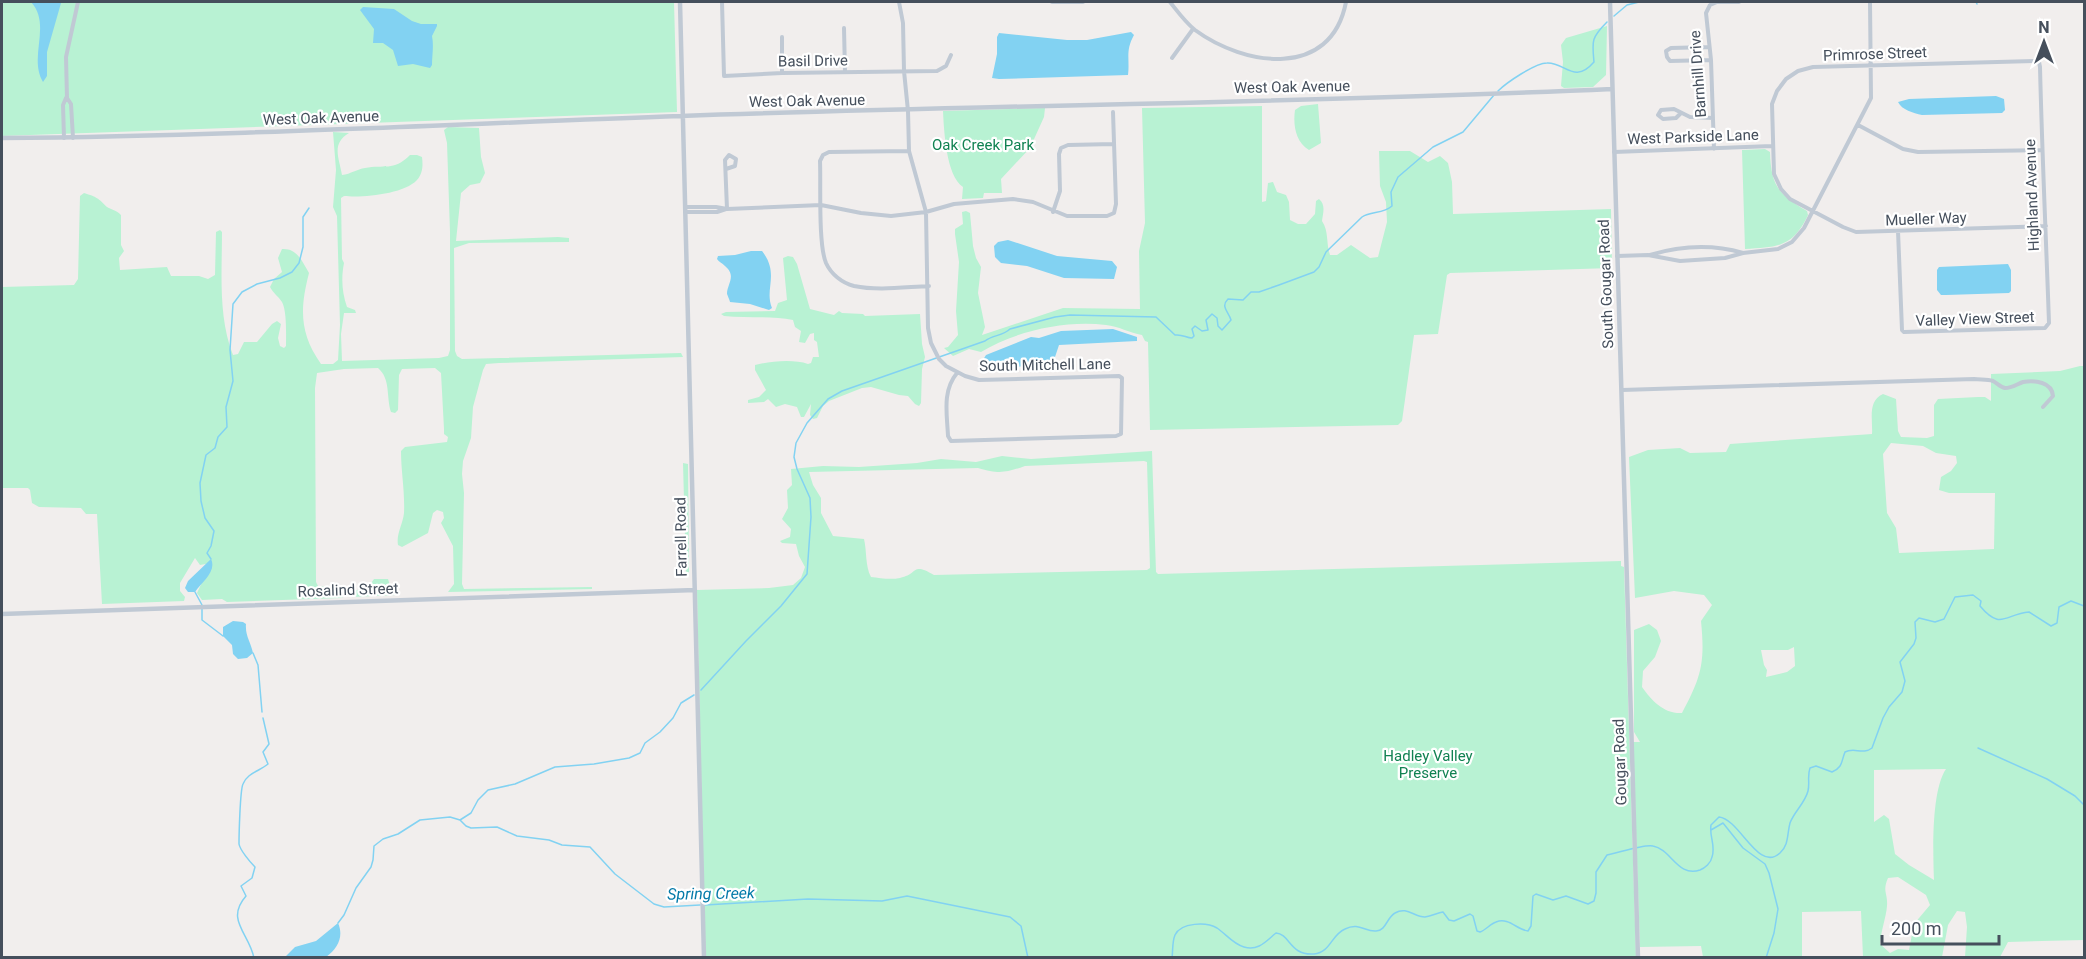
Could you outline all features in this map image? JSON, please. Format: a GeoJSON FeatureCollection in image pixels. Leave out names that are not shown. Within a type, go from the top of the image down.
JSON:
{"type":"FeatureCollection","features":[{"type":"Feature","properties":{"kind":"street"},"geometry":{"type":"LineString","coordinates":[[64,138],[63,105],[67,98],[67,46],[78,2]]}},
{"type":"Feature","properties":{"kind":"street","name":"Farrell Road"},"geometry":{"type":"LineString","coordinates":[[680,2],[704,957]]}},
{"type":"Feature","properties":{"kind":"street","name":"Basil Drive"},"geometry":{"type":"LineString","coordinates":[[722,2],[724,76],[937,71],[946,66],[951,55]]}},
{"type":"Feature","properties":{"kind":"street","name":"South Mitchell Lane"},"geometry":{"type":"LineString","coordinates":[[899,2],[903,23],[909,151],[926,212],[928,328],[931,343],[938,357],[957,373],[979,380],[1119,376],[1122,378],[1121,434],[951,441],[948,436],[946,401],[950,385],[957,373]]}},
{"type":"Feature","properties":{"kind":"street"},"geometry":{"type":"LineString","coordinates":[[1052,2],[1083,2]]}},
{"type":"Feature","properties":{"kind":"street"},"geometry":{"type":"LineString","coordinates":[[1170,2],[1180,16],[1194,29],[1213,41],[1255,57],[1288,60],[1321,45],[1335,31],[1346,2]]}},
{"type":"Feature","properties":{"kind":"street","name":"South Gougar Road"},"geometry":{"type":"LineString","coordinates":[[1610,2],[1616,256],[1628,566]]}},
{"type":"Feature","properties":{"kind":"street"},"geometry":{"type":"LineString","coordinates":[[1717,2],[1739,2]]}},
{"type":"Feature","properties":{"kind":"street","name":"Barnhill Drive"},"geometry":{"type":"LineString","coordinates":[[1714,149],[1711,60],[1706,13],[1710,5],[1717,2]]}},
{"type":"Feature","properties":{"kind":"street"},"geometry":{"type":"LineString","coordinates":[[1616,256],[1648,255],[1680,261],[1715,260],[1786,246],[1799,234],[1871,98],[1869,2]]}},
{"type":"Feature","properties":{"kind":"street"},"geometry":{"type":"LineString","coordinates":[[844,28],[845,72]]}},
{"type":"Feature","properties":{"kind":"street"},"geometry":{"type":"LineString","coordinates":[[1172,58],[1194,29]]}},
{"type":"Feature","properties":{"kind":"street"},"geometry":{"type":"LineString","coordinates":[[782,38],[782,73]]}},
{"type":"Feature","properties":{"kind":"street"},"geometry":{"type":"LineString","coordinates":[[1709,47],[1671,48],[1666,51],[1666,57],[1670,61],[1711,60]]}},
{"type":"Feature","properties":{"kind":"street","name":"Primrose Street"},"geometry":{"type":"LineString","coordinates":[[1812,211],[1790,199],[1781,189],[1774,174],[1772,104],[1777,91],[1786,79],[1805,69],[2035,60],[2039,62]]}},
{"type":"Feature","properties":{"kind":"street","name":"Highland Avenue"},"geometry":{"type":"LineString","coordinates":[[2039,62],[2048,326]]}},
{"type":"Feature","properties":{"kind":"street","name":"West Oak Avenue"},"geometry":{"type":"LineString","coordinates":[[2,138],[73,138],[682,116],[1612,89]]}},
{"type":"Feature","properties":{"kind":"street"},"geometry":{"type":"LineString","coordinates":[[67,98],[71,104],[73,138]]}},
{"type":"Feature","properties":{"kind":"street"},"geometry":{"type":"LineString","coordinates":[[685,210],[717,212],[727,209],[821,205],[883,216],[926,212],[954,204],[1013,199],[1033,202],[1053,212],[1075,217],[1107,216],[1114,213],[1116,204],[1113,112],[1105,103]]}},
{"type":"Feature","properties":{"kind":"street"},"geometry":{"type":"LineString","coordinates":[[1113,112],[1121,103]]}},
{"type":"Feature","properties":{"kind":"street"},"geometry":{"type":"LineString","coordinates":[[1681,113],[1676,118],[1663,119],[1658,115],[1661,110],[1674,109],[1696,118],[1713,118]]}},
{"type":"Feature","properties":{"kind":"street"},"geometry":{"type":"LineString","coordinates":[[1858,125],[1911,152],[2042,150]]}},
{"type":"Feature","properties":{"kind":"street"},"geometry":{"type":"LineString","coordinates":[[1053,212],[1060,191],[1059,154],[1061,148],[1068,145],[1114,144]]}},
{"type":"Feature","properties":{"kind":"street","name":"West Parkside Lane"},"geometry":{"type":"LineString","coordinates":[[1614,152],[1772,146]]}},
{"type":"Feature","properties":{"kind":"street"},"geometry":{"type":"LineString","coordinates":[[909,151],[829,152],[823,155],[820,161],[823,249],[825,261],[838,278],[851,285],[866,288],[928,286]]}},
{"type":"Feature","properties":{"kind":"street"},"geometry":{"type":"LineString","coordinates":[[726,169],[727,209]]}},
{"type":"Feature","properties":{"kind":"street","name":"Mueller Way"},"geometry":{"type":"LineString","coordinates":[[1812,211],[1856,232],[2046,226]]}},
{"type":"Feature","properties":{"kind":"street","name":"Valley View Street"},"geometry":{"type":"LineString","coordinates":[[1898,231],[1902,331],[1907,333],[2033,329],[2048,326]]}},
{"type":"Feature","properties":{"kind":"street"},"geometry":{"type":"LineString","coordinates":[[1648,255],[1670,249],[1713,247],[1743,253]]}},
{"type":"Feature","properties":{"kind":"street"},"geometry":{"type":"LineString","coordinates":[[1622,390],[1974,379],[1990,380],[2008,388],[2022,382],[2046,384],[2053,392],[2053,396],[2043,407]]}},
{"type":"Feature","properties":{"kind":"street","name":"Gougar Road"},"geometry":{"type":"LineString","coordinates":[[1628,566],[1638,957]]}},
{"type":"Feature","properties":{"kind":"street","name":"Rosalind Street"},"geometry":{"type":"LineString","coordinates":[[2,614],[694,590]]}},
{"type":"Feature","properties":{"kind":"green space"},"geometry":{"type":"Polygon","coordinates":[[[2,2],[674,2],[677,112],[2,136],[2,2]]]}},
{"type":"Feature","properties":{"kind":"green space"},"geometry":{"type":"Polygon","coordinates":[[[1607,26],[1606,75],[1593,87],[1564,88],[1561,86],[1563,62],[1561,45],[1566,38],[1607,26]]]}},
{"type":"Feature","properties":{"kind":"green space"},"geometry":{"type":"Polygon","coordinates":[[[1318,104],[1321,143],[1309,150],[1298,138],[1294,121],[1295,110],[1301,106],[1318,104]]]}},
{"type":"Feature","properties":{"kind":"green space"},"geometry":{"type":"Polygon","coordinates":[[[1262,106],[1262,202],[1266,201],[1268,183],[1273,182],[1277,192],[1286,195],[1289,202],[1290,220],[1298,224],[1306,224],[1315,214],[1316,201],[1319,199],[1323,206],[1322,221],[1326,229],[1330,255],[1337,255],[1351,245],[1370,258],[1378,257],[1387,222],[1386,202],[1380,186],[1379,151],[1410,151],[1428,162],[1440,156],[1448,163],[1452,182],[1453,214],[1611,209],[1612,268],[1450,273],[1447,275],[1438,334],[1414,335],[1402,421],[1398,425],[1150,430],[1148,342],[1142,335],[1110,326],[1074,324],[1041,329],[1010,338],[981,352],[969,349],[953,356],[944,348],[948,347],[958,335],[956,311],[959,262],[955,229],[963,224],[962,212],[970,213],[973,246],[981,267],[978,293],[985,327],[982,335],[1063,308],[1140,309],[1139,251],[1145,223],[1142,108],[1262,106]]]}},
{"type":"Feature","properties":{"kind":"green space","name":"Oak Creek Park"},"geometry":{"type":"Polygon","coordinates":[[[1045,108],[1044,117],[1030,148],[1001,179],[1002,193],[984,193],[983,198],[962,199],[963,187],[957,181],[949,163],[943,111],[1045,108]]]}},
{"type":"Feature","properties":{"kind":"green space"},"geometry":{"type":"Polygon","coordinates":[[[448,127],[479,128],[481,157],[485,173],[480,183],[470,185],[461,193],[456,241],[569,238],[569,242],[469,243],[454,248],[455,351],[457,356],[462,359],[681,353],[683,357],[499,363],[486,364],[483,370],[473,407],[471,438],[463,461],[462,584],[464,589],[592,587],[592,589],[448,592],[454,584],[453,546],[441,523],[444,518],[443,512],[437,510],[433,513],[428,533],[402,547],[398,545],[404,513],[401,451],[405,447],[447,442],[448,437],[444,434],[441,373],[435,368],[402,369],[399,375],[398,410],[395,413],[391,412],[387,383],[378,368],[344,369],[317,373],[315,388],[316,582],[318,586],[346,591],[367,589],[374,579],[388,579],[392,592],[396,595],[352,597],[349,595],[340,598],[227,602],[222,599],[202,600],[197,593],[211,563],[200,565],[195,558],[180,583],[180,591],[185,597],[184,601],[102,604],[97,514],[86,514],[81,508],[39,507],[32,503],[28,488],[2,488],[2,287],[74,285],[78,279],[80,196],[84,193],[97,198],[121,215],[121,245],[124,251],[119,258],[120,270],[167,267],[171,276],[199,276],[208,279],[215,275],[216,232],[220,230],[222,232],[223,310],[233,355],[238,354],[244,342],[257,342],[277,321],[281,324],[278,338],[280,346],[284,348],[286,346],[284,306],[270,287],[274,279],[282,272],[278,258],[282,249],[295,253],[309,273],[303,309],[305,331],[321,364],[333,364],[338,360],[340,325],[337,216],[333,207],[336,170],[333,132],[349,133],[343,137],[338,146],[342,175],[359,169],[393,166],[410,155],[422,157],[422,166],[417,180],[403,189],[383,194],[341,198],[343,291],[347,307],[355,310],[356,313],[344,313],[341,334],[342,361],[448,356],[450,350],[450,232],[447,143],[444,130],[448,127]]]}},
{"type":"Feature","properties":{"kind":"green space"},"geometry":{"type":"Polygon","coordinates":[[[1765,149],[1770,152],[1772,174],[1778,188],[1790,200],[1807,211],[1808,215],[1796,234],[1783,243],[1745,249],[1742,150],[1765,149]]]}},
{"type":"Feature","properties":{"kind":"green space"},"geometry":{"type":"Polygon","coordinates":[[[793,257],[797,264],[810,309],[834,315],[839,311],[865,316],[920,314],[925,357],[919,406],[908,396],[871,387],[862,388],[829,401],[823,406],[817,418],[813,419],[810,415],[811,404],[804,417],[801,417],[797,407],[785,404],[776,407],[768,399],[764,402],[748,403],[748,400],[759,397],[766,390],[755,370],[755,365],[782,361],[808,364],[811,363],[813,357],[819,357],[814,333],[810,334],[805,343],[799,342],[801,331],[795,327],[793,320],[721,314],[775,311],[778,303],[787,300],[783,258],[793,257]]]}},
{"type":"Feature","properties":{"kind":"green space"},"geometry":{"type":"Polygon","coordinates":[[[2084,366],[2084,940],[2008,942],[2000,957],[1965,957],[1967,927],[1965,912],[1957,911],[1948,925],[1942,957],[1863,957],[1861,911],[1802,912],[1802,957],[1703,957],[1701,946],[1640,947],[1633,742],[1640,742],[1634,732],[1634,630],[1649,624],[1657,630],[1661,641],[1655,657],[1643,671],[1642,687],[1659,706],[1682,713],[1698,678],[1703,647],[1701,621],[1712,605],[1704,595],[1674,591],[1635,598],[1629,457],[1648,450],[1680,448],[1690,453],[1726,452],[1730,444],[1872,434],[1873,406],[1878,397],[1883,394],[1896,399],[1898,431],[1901,437],[1927,438],[1934,436],[1934,405],[1938,399],[1985,397],[1991,401],[1991,374],[2060,371],[2084,366]],[[1891,443],[1883,454],[1887,513],[1896,528],[1899,553],[1994,549],[1995,493],[1949,493],[1939,490],[1941,477],[1951,471],[1957,463],[1956,456],[1936,453],[1923,446],[1891,443]],[[1794,647],[1788,650],[1761,650],[1767,670],[1766,677],[1787,672],[1795,666],[1794,647]],[[1946,769],[1874,770],[1874,822],[1884,815],[1889,819],[1895,854],[1934,880],[1935,807],[1941,779],[1946,769]],[[1898,877],[1888,878],[1885,890],[1887,906],[1880,944],[1890,953],[1898,949],[1909,950],[1914,924],[1930,905],[1926,895],[1898,877]]]}},
{"type":"Feature","properties":{"kind":"green space","name":"Hadley Valley Preserve"},"geometry":{"type":"Polygon","coordinates":[[[1152,451],[1156,572],[1158,574],[1621,561],[1621,566],[1624,567],[1636,957],[705,957],[697,590],[769,588],[793,585],[801,578],[805,567],[796,544],[780,541],[790,537],[791,529],[782,519],[788,508],[787,490],[792,485],[791,469],[823,466],[859,467],[941,459],[976,462],[1002,456],[1031,459],[1152,451]],[[1147,462],[1025,466],[1002,472],[978,468],[809,472],[813,485],[821,498],[821,513],[833,536],[864,539],[871,577],[893,579],[906,576],[918,569],[934,575],[1147,570],[1150,568],[1147,462]]]}},
{"type":"Feature","properties":{"kind":"green space"},"geometry":{"type":"Polygon","coordinates":[[[683,463],[688,464],[689,572],[686,574],[683,463]]]}},
{"type":"Feature","properties":{"kind":"water"},"geometry":{"type":"Polygon","coordinates":[[[31,2],[61,3],[47,52],[47,76],[43,82],[38,62],[40,21],[31,2]]]}},
{"type":"Feature","properties":{"kind":"water"},"geometry":{"type":"Polygon","coordinates":[[[363,7],[394,9],[412,21],[421,24],[437,24],[432,36],[432,65],[430,68],[413,64],[398,66],[393,50],[383,43],[373,43],[374,29],[360,10],[363,7]]]}},
{"type":"Feature","properties":{"kind":"water"},"geometry":{"type":"Polygon","coordinates":[[[1131,32],[1134,35],[1129,50],[1128,75],[992,78],[999,33],[1087,40],[1131,32]]]}},
{"type":"Feature","properties":{"kind":"water"},"geometry":{"type":"Polygon","coordinates":[[[1996,96],[2004,99],[2005,110],[2002,113],[1922,115],[1905,109],[1898,102],[1909,99],[1996,96]]]}},
{"type":"Feature","properties":{"kind":"water"},"geometry":{"type":"Polygon","coordinates":[[[1008,240],[1057,256],[1112,261],[1117,267],[1114,279],[1064,278],[1027,266],[1001,263],[995,257],[994,246],[998,242],[1008,240]]]}},
{"type":"Feature","properties":{"kind":"water"},"geometry":{"type":"Polygon","coordinates":[[[762,251],[770,267],[772,308],[769,310],[750,304],[730,302],[727,294],[731,277],[729,270],[717,259],[718,256],[762,251]]]}},
{"type":"Feature","properties":{"kind":"water"},"geometry":{"type":"Polygon","coordinates":[[[2008,264],[2011,270],[2011,291],[2009,293],[1941,295],[1937,290],[1939,267],[2008,264]]]}},
{"type":"Feature","properties":{"kind":"water"},"geometry":{"type":"Polygon","coordinates":[[[1113,329],[1137,337],[1137,341],[1059,345],[1053,363],[981,371],[978,368],[986,355],[1031,337],[1039,338],[1061,331],[1113,329]]]}},
{"type":"Feature","properties":{"kind":"water"},"geometry":{"type":"Polygon","coordinates":[[[211,559],[212,568],[208,576],[195,592],[188,592],[185,588],[188,581],[211,559]]]}},
{"type":"Feature","properties":{"kind":"water"},"geometry":{"type":"Polygon","coordinates":[[[233,621],[246,624],[246,632],[253,653],[247,658],[238,659],[233,654],[232,645],[223,636],[223,627],[233,621]]]}},
{"type":"Feature","properties":{"kind":"water"},"geometry":{"type":"Polygon","coordinates":[[[338,923],[339,942],[326,957],[285,957],[295,947],[316,941],[338,923]]]}},
{"type":"Feature","properties":{"kind":"waterway"},"geometry":{"type":"LineString","coordinates":[[1614,16],[1627,5],[1639,2]]}},
{"type":"Feature","properties":{"kind":"waterway"},"geometry":{"type":"LineString","coordinates":[[1498,91],[1521,74],[1542,64],[1553,64],[1575,72],[1587,69],[1594,62],[1595,36],[1607,22]]}},
{"type":"Feature","properties":{"kind":"waterway"},"geometry":{"type":"LineString","coordinates":[[701,690],[781,606],[807,574],[810,498],[794,457],[796,443],[807,423],[828,399],[842,391],[985,341],[1010,329],[1055,317],[1070,315],[1156,317],[1175,335],[1192,338],[1194,336],[1192,329],[1195,326],[1202,331],[1208,330],[1206,320],[1212,314],[1217,318],[1218,326],[1222,330],[1231,320],[1225,307],[1228,299],[1243,300],[1251,292],[1259,292],[1314,272],[1326,252],[1362,217],[1392,206],[1391,192],[1398,177],[1433,147],[1463,132],[1494,95]]}},
{"type":"Feature","properties":{"kind":"waterway"},"geometry":{"type":"LineString","coordinates":[[211,559],[207,553],[214,531],[205,518],[200,483],[206,455],[215,448],[218,437],[227,427],[226,407],[233,381],[230,350],[233,304],[242,292],[257,284],[292,272],[299,263],[303,247],[303,217],[309,208]]}},
{"type":"Feature","properties":{"kind":"waterway"},"geometry":{"type":"LineString","coordinates":[[195,592],[202,605]]}},
{"type":"Feature","properties":{"kind":"waterway","name":"Spring Creek"},"geometry":{"type":"LineString","coordinates":[[1172,958],[1175,935],[1188,925],[1194,924],[1213,926],[1236,944],[1249,948],[1262,945],[1276,933],[1281,934],[1295,948],[1306,954],[1320,953],[1340,932],[1350,927],[1379,930],[1392,915],[1399,911],[1407,911],[1421,917],[1443,912],[1449,920],[1454,921],[1470,914],[1473,916],[1477,931],[1480,932],[1501,921],[1509,922],[1528,931],[1531,926],[1533,896],[1536,894],[1553,900],[1566,896],[1588,904],[1594,901],[1596,872],[1607,855],[1637,847],[1653,846],[1665,852],[1686,870],[1704,868],[1708,865],[1713,853],[1711,825],[1719,817],[1734,826],[1757,851],[1764,856],[1772,857],[1780,853],[1785,846],[1790,823],[1808,791],[1810,768],[1816,766],[1832,772],[1840,766],[1845,752],[1865,751],[1872,748],[1883,718],[1902,692],[1905,681],[1900,662],[1914,644],[1915,622],[1919,618],[1935,622],[1944,619],[1955,597],[1973,595],[1981,601],[1980,606],[1993,618],[2003,619],[2029,612],[2051,626],[2057,623],[2059,607],[2071,601],[2084,606]]}},
{"type":"Feature","properties":{"kind":"waterway"},"geometry":{"type":"LineString","coordinates":[[202,609],[202,620],[223,636]]}},
{"type":"Feature","properties":{"kind":"waterway"},"geometry":{"type":"LineString","coordinates":[[253,653],[258,665],[262,712]]}},
{"type":"Feature","properties":{"kind":"waterway"},"geometry":{"type":"LineString","coordinates":[[460,820],[471,813],[478,800],[488,790],[515,784],[555,767],[594,764],[629,758],[640,753],[645,743],[673,718],[681,703],[694,695]]}},
{"type":"Feature","properties":{"kind":"waterway"},"geometry":{"type":"LineString","coordinates":[[254,958],[238,920],[240,905],[246,896],[241,886],[252,878],[255,867],[240,847],[239,824],[243,784],[251,775],[268,764],[263,752],[269,744],[263,718]]}},
{"type":"Feature","properties":{"kind":"waterway"},"geometry":{"type":"LineString","coordinates":[[1978,748],[2047,779],[2075,796],[2084,805]]}},
{"type":"Feature","properties":{"kind":"waterway","name":"Spring Creek"},"geometry":{"type":"LineString","coordinates":[[338,923],[356,888],[371,867],[374,846],[420,820],[450,817],[460,820],[471,828],[497,827],[517,836],[549,840],[562,845],[590,847],[615,874],[654,904],[664,907],[700,905]]}},
{"type":"Feature","properties":{"kind":"waterway"},"geometry":{"type":"LineString","coordinates":[[1711,830],[1723,823],[1743,848],[1765,864],[1769,873],[1778,909],[1774,933],[1766,958]]}},
{"type":"Feature","properties":{"kind":"waterway","name":"Spring Creek"},"geometry":{"type":"LineString","coordinates":[[705,905],[808,899],[882,901],[907,896],[1010,917],[1021,926],[1028,958]]}}]}
